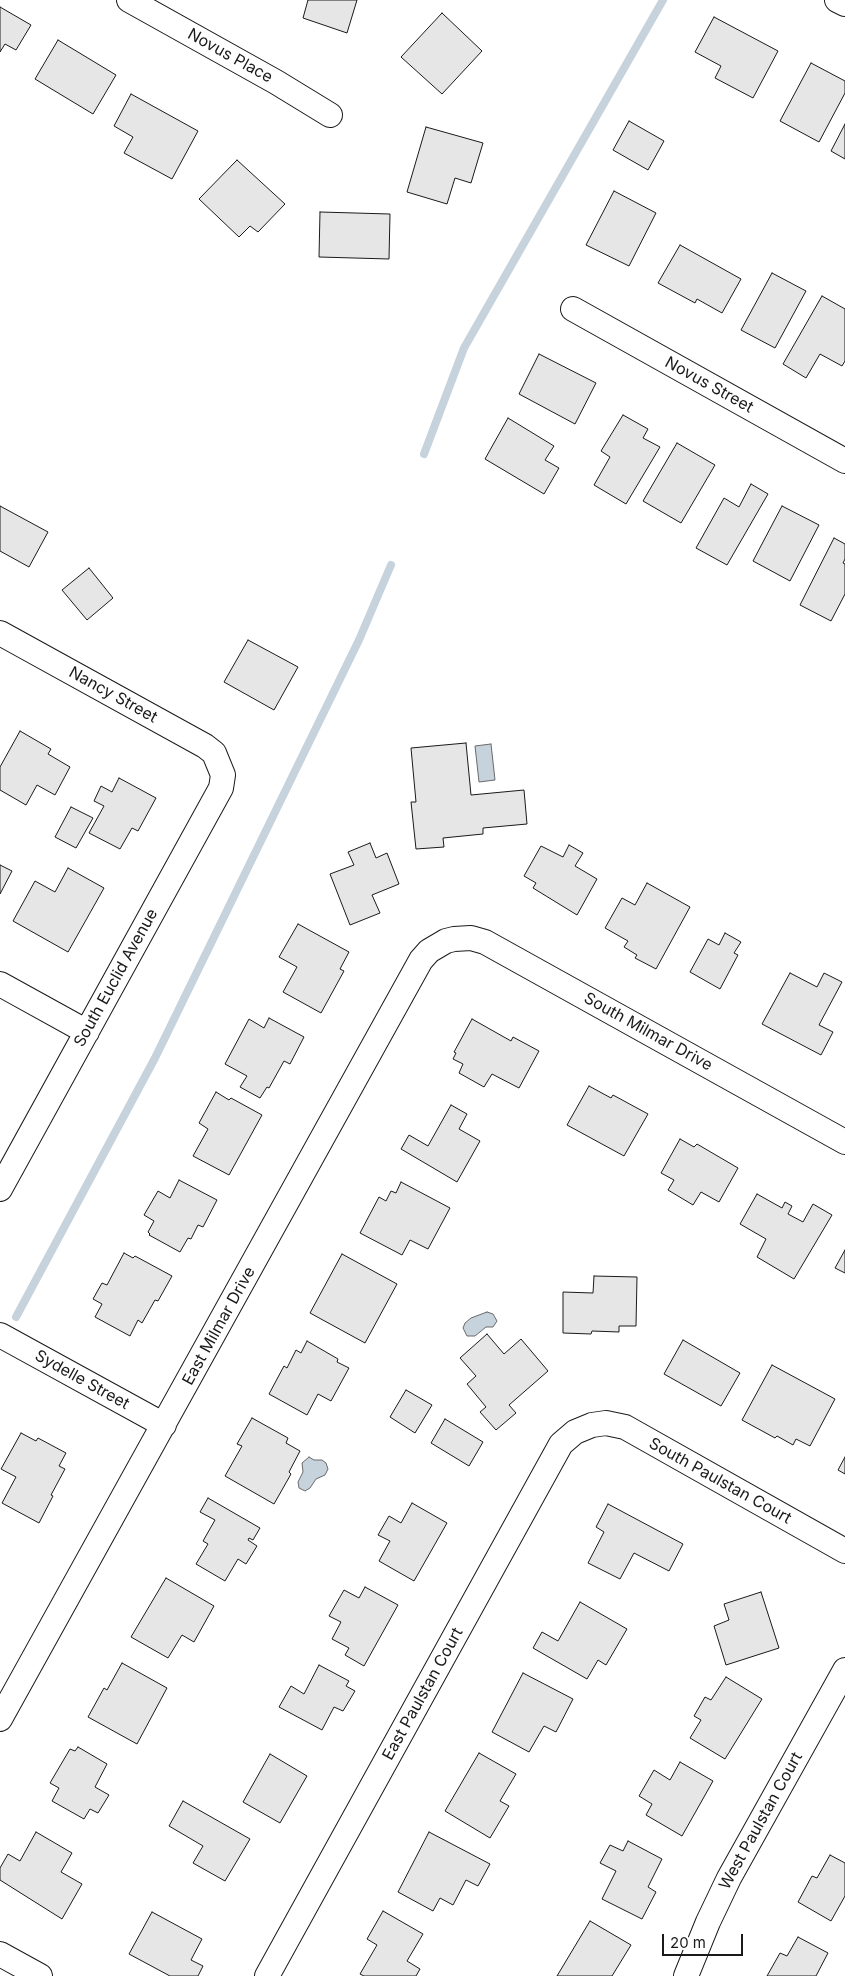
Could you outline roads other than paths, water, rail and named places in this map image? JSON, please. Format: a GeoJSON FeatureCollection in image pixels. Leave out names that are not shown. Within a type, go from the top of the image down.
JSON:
{"type":"FeatureCollection","features":[{"type":"Feature","properties":{"kind":"street","name":"Novus Place"},"geometry":{"type":"LineString","coordinates":[[129,0],[276,82],[330,115]]}},
{"type":"Feature","properties":{"kind":"street"},"geometry":{"type":"LineString","coordinates":[[837,0],[845,4]]}},
{"type":"Feature","properties":{"kind":"street","name":"Novus Street"},"geometry":{"type":"LineString","coordinates":[[573,309],[845,462]]}},
{"type":"Feature","properties":{"kind":"street","name":"Nancy Street"},"geometry":{"type":"LineString","coordinates":[[0,633],[205,746],[214,753],[220,764]]}},
{"type":"Feature","properties":{"kind":"street","name":"South Euclid Avenue"},"geometry":{"type":"LineString","coordinates":[[0,1189],[221,788],[223,775],[220,764]]}},
{"type":"Feature","properties":{"kind":"street","name":"South Milmar Drive"},"geometry":{"type":"LineString","coordinates":[[446,941],[471,938],[485,942],[845,1142]]}},
{"type":"Feature","properties":{"kind":"street","name":"East Milmar Drive"},"geometry":{"type":"LineString","coordinates":[[0,1719],[421,960],[430,951],[446,941]]}},
{"type":"Feature","properties":{"kind":"street"},"geometry":{"type":"LineString","coordinates":[[0,984],[87,1032]]}},
{"type":"Feature","properties":{"kind":"street","name":"Sydelle Street"},"geometry":{"type":"LineString","coordinates":[[0,1335],[164,1425]]}},
{"type":"Feature","properties":{"kind":"street","name":"South Paulstan Court"},"geometry":{"type":"LineString","coordinates":[[592,1425],[606,1423],[625,1427],[845,1551]]}},
{"type":"Feature","properties":{"kind":"street","name":"East Paulstan Court"},"geometry":{"type":"LineString","coordinates":[[266,1976],[561,1444],[575,1432],[592,1425]]}},
{"type":"Feature","properties":{"kind":"street","name":"West Paulstan Court"},"geometry":{"type":"LineString","coordinates":[[686,1976],[708,1922],[729,1878],[845,1670]]}},
{"type":"Feature","properties":{"kind":"street"},"geometry":{"type":"LineString","coordinates":[[0,1954],[40,1976]]}},
{"type":"Feature","properties":{"kind":"waterway"},"geometry":{"type":"LineString","coordinates":[[424,454],[464,348],[663,0]]}},
{"type":"Feature","properties":{"kind":"waterway"},"geometry":{"type":"LineString","coordinates":[[16,1317],[155,1058],[359,640],[391,565]]}}]}
